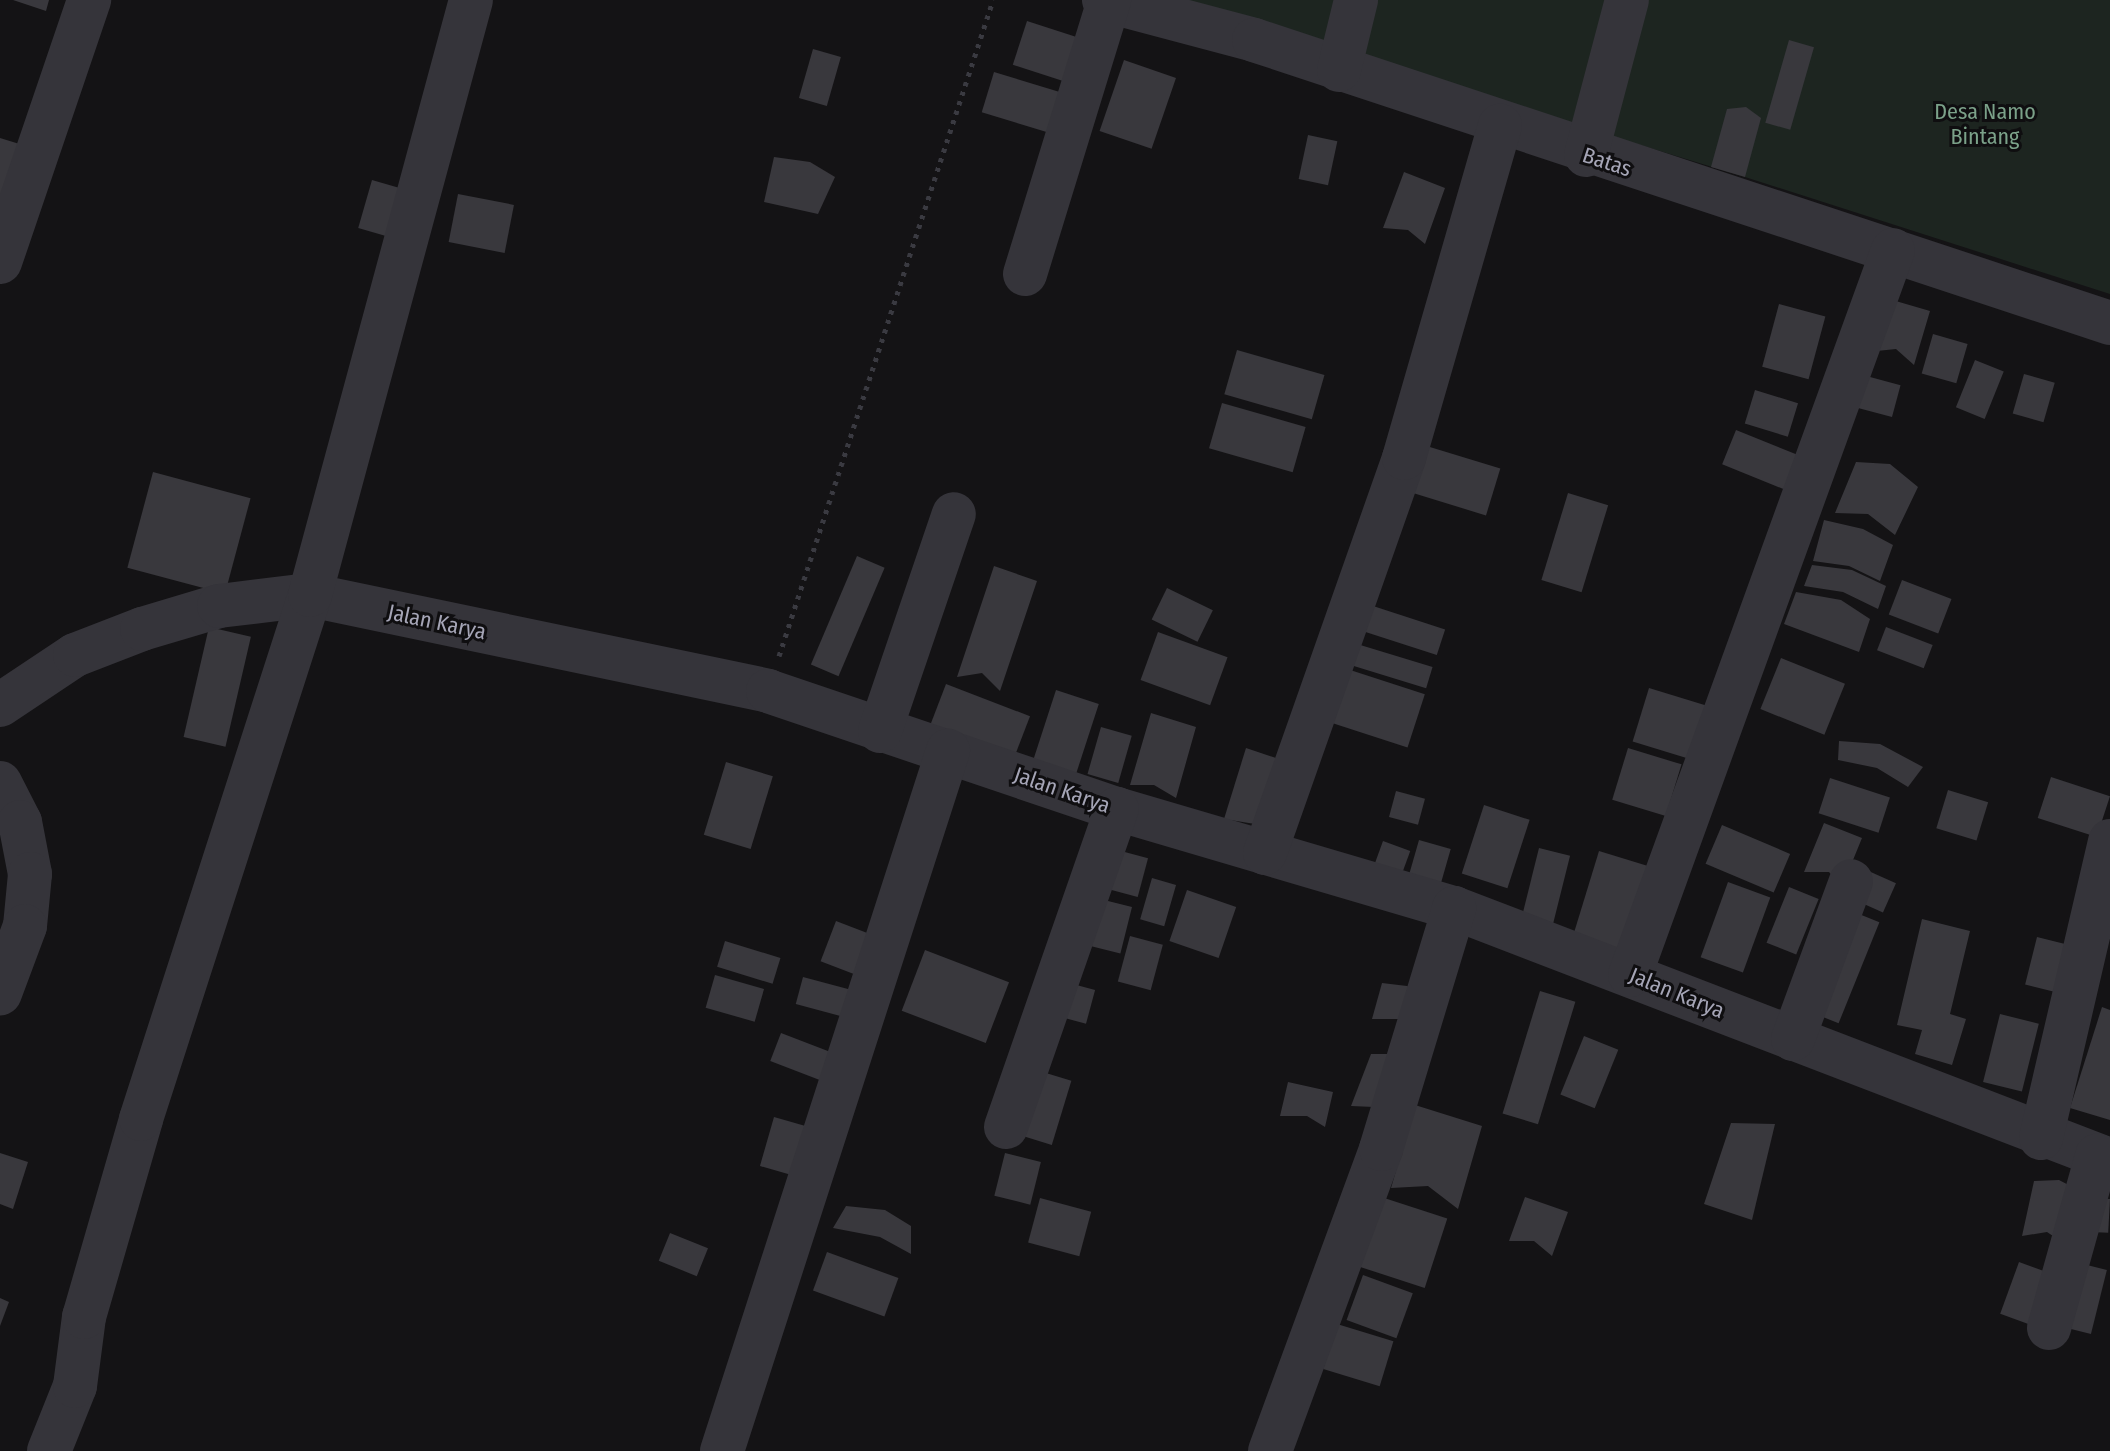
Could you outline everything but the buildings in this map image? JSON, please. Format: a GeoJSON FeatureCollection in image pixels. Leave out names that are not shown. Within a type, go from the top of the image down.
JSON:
{"type":"FeatureCollection","features":[{"type":"Feature","properties":{"kind":"street"},"geometry":{"type":"LineString","coordinates":[[6,246],[89,0]]}},
{"type":"Feature","properties":{"kind":"street"},"geometry":{"type":"LineString","coordinates":[[49,1451],[75,1386],[84,1317],[141,1119],[310,595],[471,0]]}},
{"type":"Feature","properties":{"kind":"street"},"geometry":{"type":"LineString","coordinates":[[1339,70],[1356,0]]}},
{"type":"Feature","properties":{"kind":"street"},"geometry":{"type":"LineString","coordinates":[[1586,155],[1627,0]]}},
{"type":"Feature","properties":{"kind":"street"},"geometry":{"type":"LineString","coordinates":[[1025,274],[1106,1]]}},
{"type":"Feature","properties":{"kind":"street","name":"Batas"},"geometry":{"type":"LineString","coordinates":[[1106,1],[1188,11],[1339,70],[1500,126],[1893,250],[2110,323]]}},
{"type":"Feature","properties":{"kind":"street"},"geometry":{"type":"LineString","coordinates":[[1265,853],[1404,458],[1500,126]]}},
{"type":"Feature","properties":{"kind":"street"},"geometry":{"type":"LineString","coordinates":[[1630,975],[1893,250]]}},
{"type":"Feature","properties":{"kind":"street"},"geometry":{"type":"LineString","coordinates":[[880,731],[954,514]]}},
{"type":"Feature","properties":{"kind":"street","name":"Jalan Karya"},"geometry":{"type":"LineString","coordinates":[[0,705],[75,655],[142,629],[219,606],[310,595],[768,691],[1117,809],[1454,908],[2041,1138],[2104,1158]]}},
{"type":"Feature","properties":{"kind":"street"},"geometry":{"type":"LineString","coordinates":[[722,1451],[948,751]]}},
{"type":"Feature","properties":{"kind":"street"},"geometry":{"type":"LineString","coordinates":[[0,783],[20,822],[30,874],[25,926],[0,993]]}},
{"type":"Feature","properties":{"kind":"street"},"geometry":{"type":"LineString","coordinates":[[1006,1127],[1117,809]]}},
{"type":"Feature","properties":{"kind":"street"},"geometry":{"type":"LineString","coordinates":[[2041,1138],[2110,841]]}},
{"type":"Feature","properties":{"kind":"street"},"geometry":{"type":"LineString","coordinates":[[1793,1039],[1851,881]]}},
{"type":"Feature","properties":{"kind":"street"},"geometry":{"type":"LineString","coordinates":[[1270,1451],[1381,1149],[1454,908]]}},
{"type":"Feature","properties":{"kind":"street"},"geometry":{"type":"LineString","coordinates":[[2049,1328],[2104,1158]]}},
{"type":"Feature","properties":{"kind":"path"},"geometry":{"type":"LineString","coordinates":[[768,691],[993,0]]}},
{"type":"Feature","properties":{"kind":"green space","name":"Desa Namo Bintang"},"geometry":{"type":"Polygon","coordinates":[[[1165,0],[2110,0],[2110,294],[1745,177],[1165,0]]]}}]}
